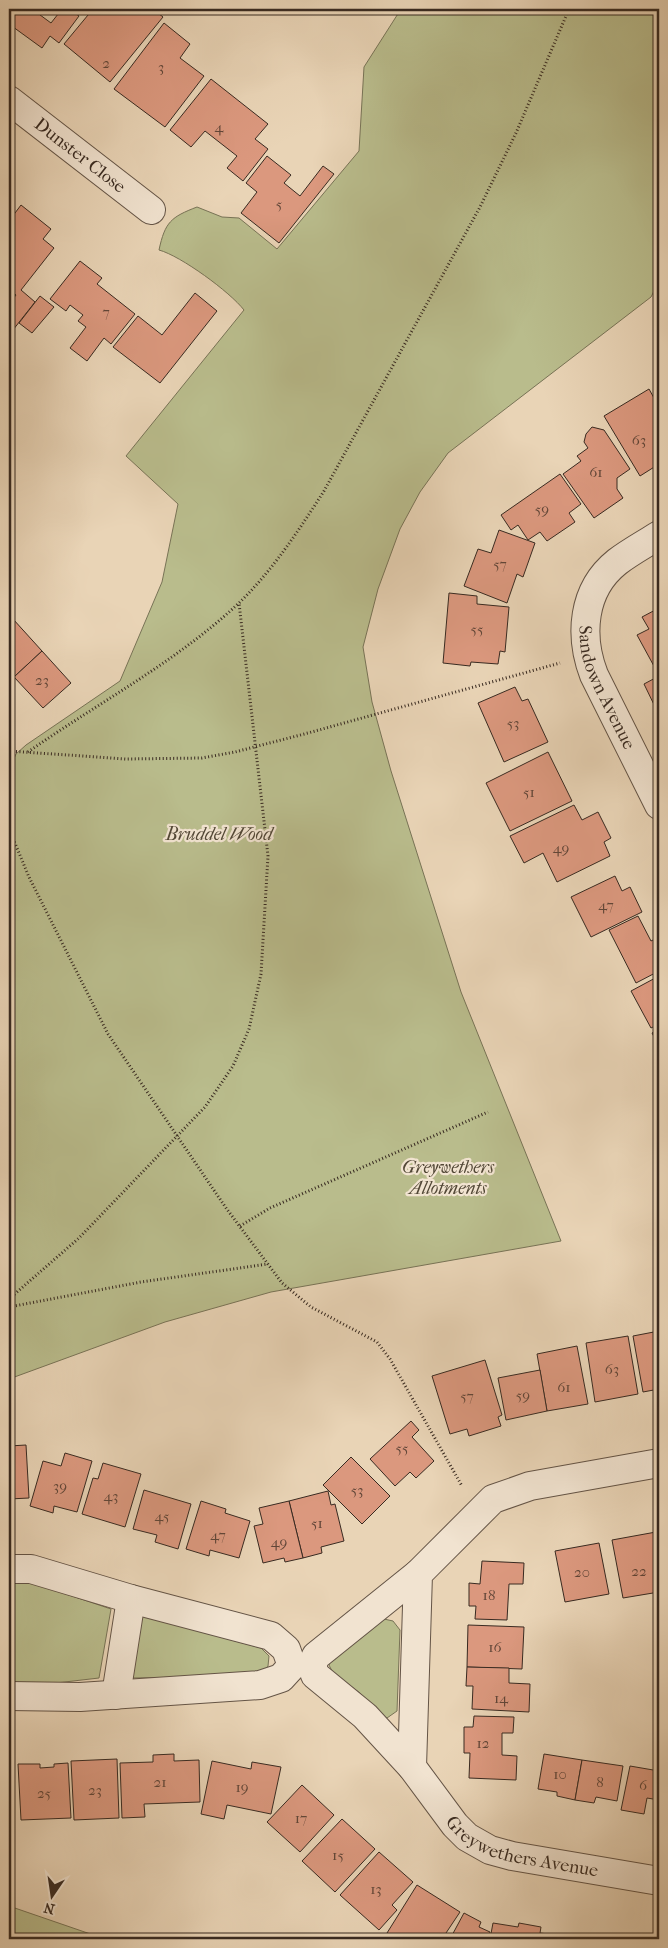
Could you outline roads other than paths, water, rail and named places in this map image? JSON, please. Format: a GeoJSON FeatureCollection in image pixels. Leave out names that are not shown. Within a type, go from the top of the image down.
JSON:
{"type":"FeatureCollection","features":[{"type":"Feature","properties":{"kind":"street","name":"Dunster Close"},"geometry":{"type":"LineString","coordinates":[[9,100],[151,210]]}},
{"type":"Feature","properties":{"kind":"street","name":"Sandown Avenue"},"geometry":{"type":"LineString","coordinates":[[659,535],[616,563],[602,578],[593,593],[585,624],[587,656],[594,675],[659,805]]}},
{"type":"Feature","properties":{"kind":"street"},"geometry":{"type":"LineString","coordinates":[[9,1696],[116,1695],[260,1685],[281,1678],[316,1656],[418,1574],[493,1499],[510,1491],[659,1464]]}},
{"type":"Feature","properties":{"kind":"street","name":"Greywethers Avenue"},"geometry":{"type":"LineString","coordinates":[[9,1569],[31,1569],[131,1599],[271,1636],[302,1665],[365,1716],[412,1767],[455,1825],[467,1837],[490,1850],[512,1856],[659,1881]]}},
{"type":"Feature","properties":{"kind":"street"},"geometry":{"type":"LineString","coordinates":[[412,1767],[418,1574]]}},
{"type":"Feature","properties":{"kind":"street"},"geometry":{"type":"LineString","coordinates":[[116,1695],[131,1599]]}},
{"type":"Feature","properties":{"kind":"park label","name":"Bruddel Wood"},"geometry":{"type":"Point","coordinates":[219,834]}},
{"type":"Feature","properties":{"kind":"park label","name":"Greywethers Allotments"},"geometry":{"type":"Point","coordinates":[448,1177]}}]}
